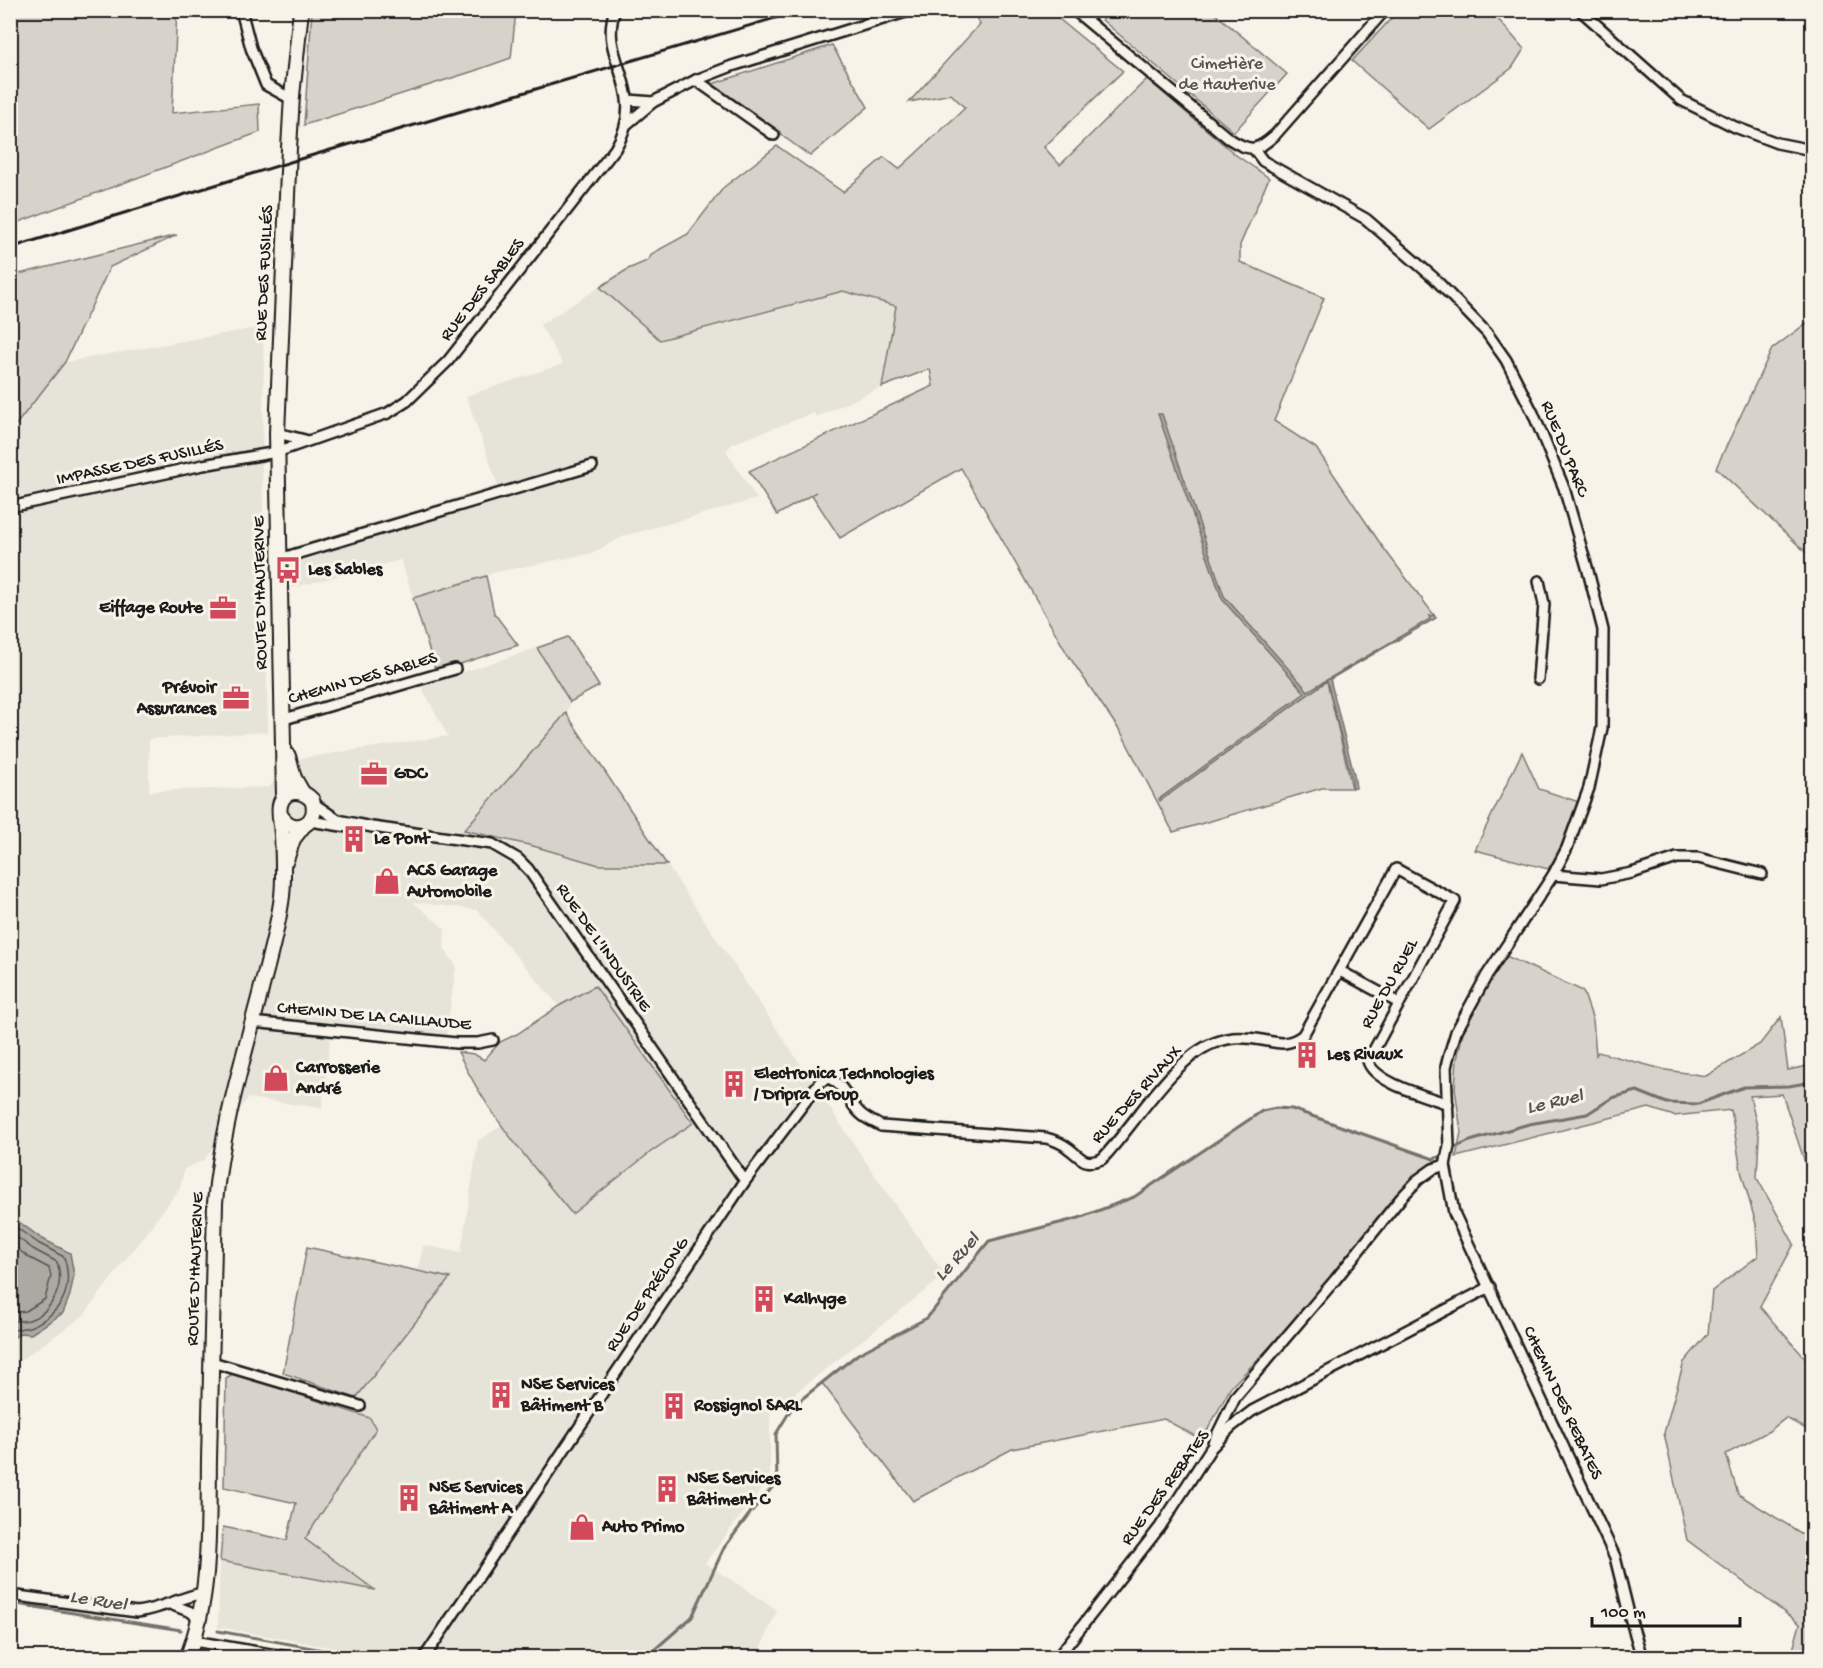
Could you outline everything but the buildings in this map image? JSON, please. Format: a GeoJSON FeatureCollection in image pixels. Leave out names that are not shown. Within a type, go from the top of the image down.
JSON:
{"type":"FeatureCollection","features":[{"type":"Feature","properties":{"kind":"main road","name":"RUE DES FUSILLÉS"},"geometry":{"type":"LineString","coordinates":[[277,452],[294,10]]}},
{"type":"Feature","properties":{"kind":"main road","name":"RUE DES FUSILLÉS"},"geometry":{"type":"LineString","coordinates":[[292,96],[301,10]]}},
{"type":"Feature","properties":{"kind":"main road","name":"ROUTE D'HAUTERIVE"},"geometry":{"type":"LineString","coordinates":[[277,452],[284,797]]}},
{"type":"Feature","properties":{"kind":"main road","name":"ROUTE D'HAUTERIVE"},"geometry":{"type":"LineString","coordinates":[[282,727],[294,778],[302,792]]}},
{"type":"Feature","properties":{"kind":"main road"},"geometry":{"type":"LineString","coordinates":[[292,792],[302,792],[313,802],[314,812],[307,823],[293,826],[281,816],[279,806],[284,797],[292,792]]}},
{"type":"Feature","properties":{"kind":"main road","name":"ROUTE D'HAUTERIVE"},"geometry":{"type":"LineString","coordinates":[[281,816],[282,886]]}},
{"type":"Feature","properties":{"kind":"main road","name":"ROUTE D'HAUTERIVE"},"geometry":{"type":"LineString","coordinates":[[187,1658],[194,1641],[198,1618],[208,1534],[215,1203],[218,1171],[228,1119],[273,941],[286,859],[293,839],[307,823]]}},
{"type":"Feature","properties":{"kind":"street"},"geometry":{"type":"LineString","coordinates":[[241,10],[251,48],[266,85],[286,96],[292,96]]}},
{"type":"Feature","properties":{"kind":"street","name":"RUE DES SABLES"},"geometry":{"type":"LineString","coordinates":[[277,452],[305,440],[374,420],[407,401],[424,386],[448,361],[615,148],[627,124],[628,100],[610,29],[615,10]]}},
{"type":"Feature","properties":{"kind":"street"},"geometry":{"type":"LineString","coordinates":[[627,124],[653,102],[696,80],[732,66],[912,10]]}},
{"type":"Feature","properties":{"kind":"street"},"geometry":{"type":"LineString","coordinates":[[1074,10],[1228,138],[1242,147],[1254,149],[1275,135],[1385,10]]}},
{"type":"Feature","properties":{"kind":"street"},"geometry":{"type":"LineString","coordinates":[[1580,10],[1681,100],[1735,128],[1777,143],[1812,150]]}},
{"type":"Feature","properties":{"kind":"street"},"geometry":{"type":"LineString","coordinates":[[696,80],[774,135]]}},
{"type":"Feature","properties":{"kind":"street"},"geometry":{"type":"LineString","coordinates":[[628,100],[653,102]]}},
{"type":"Feature","properties":{"kind":"street","name":"RUE DU PARC"},"geometry":{"type":"LineString","coordinates":[[1254,149],[1263,161],[1366,219],[1434,278],[1487,333],[1506,360],[1537,424],[1564,488],[1603,630],[1602,728],[1589,788],[1567,849],[1552,875]]}},
{"type":"Feature","properties":{"kind":"street"},"geometry":{"type":"LineString","coordinates":[[277,433],[305,440]]}},
{"type":"Feature","properties":{"kind":"street","name":"IMPASSE DES FUSILLÉS"},"geometry":{"type":"LineString","coordinates":[[10,507],[202,465],[277,452]]}},
{"type":"Feature","properties":{"kind":"street"},"geometry":{"type":"LineString","coordinates":[[279,559],[592,466]]}},
{"type":"Feature","properties":{"kind":"street"},"geometry":{"type":"LineString","coordinates":[[1538,679],[1544,604],[1539,581]]}},
{"type":"Feature","properties":{"kind":"street","name":"CHEMIN DES SABLES"},"geometry":{"type":"LineString","coordinates":[[282,727],[455,669]]}},
{"type":"Feature","properties":{"kind":"street","name":"RUE DE L'INDUSTRIE"},"geometry":{"type":"LineString","coordinates":[[313,802],[338,820],[492,844],[518,859],[542,889],[745,1181]]}},
{"type":"Feature","properties":{"kind":"street","name":"RUE DE L'INDUSTRIE"},"geometry":{"type":"LineString","coordinates":[[307,823],[372,827]]}},
{"type":"Feature","properties":{"kind":"street"},"geometry":{"type":"LineString","coordinates":[[1552,875],[1601,879],[1632,873],[1677,858],[1698,858],[1762,874]]}},
{"type":"Feature","properties":{"kind":"street","name":"RUE DES RIVAUX"},"geometry":{"type":"LineString","coordinates":[[828,1078],[837,1080],[859,1112],[881,1126],[1046,1138],[1067,1147],[1085,1162],[1092,1162],[1104,1157],[1172,1074],[1192,1055],[1205,1047],[1226,1039],[1247,1038],[1281,1044],[1291,1043],[1303,1035],[1396,869]]}},
{"type":"Feature","properties":{"kind":"street","name":"RUE DU RUEL"},"geometry":{"type":"LineString","coordinates":[[1396,869],[1455,901],[1368,1060],[1370,1068],[1384,1079],[1448,1104]]}},
{"type":"Feature","properties":{"kind":"street","name":"CHEMIN DES REBATES"},"geometry":{"type":"LineString","coordinates":[[1552,875],[1487,975],[1456,1032],[1446,1067],[1449,1146],[1445,1165],[1454,1213],[1615,1557],[1642,1658]]}},
{"type":"Feature","properties":{"kind":"street"},"geometry":{"type":"LineString","coordinates":[[1340,970],[1399,1003]]}},
{"type":"Feature","properties":{"kind":"street","name":"CHEMIN DE LA CAILLAUDE"},"geometry":{"type":"LineString","coordinates":[[252,1022],[456,1043],[493,1040]]}},
{"type":"Feature","properties":{"kind":"street","name":"RUE DE PRÉLONG"},"geometry":{"type":"LineString","coordinates":[[423,1658],[745,1181],[820,1082],[828,1078]]}},
{"type":"Feature","properties":{"kind":"street"},"geometry":{"type":"LineString","coordinates":[[1211,1448],[1236,1396],[1401,1198],[1419,1179],[1433,1169],[1445,1165]]}},
{"type":"Feature","properties":{"kind":"street","name":"RUE DES REBATES"},"geometry":{"type":"LineString","coordinates":[[1057,1658],[1160,1527],[1211,1448],[1231,1427],[1252,1411],[1490,1287]]}},
{"type":"Feature","properties":{"kind":"street"},"geometry":{"type":"LineString","coordinates":[[212,1362],[360,1406]]}},
{"type":"Feature","properties":{"kind":"street"},"geometry":{"type":"LineString","coordinates":[[10,1595],[137,1612],[202,1593]]}},
{"type":"Feature","properties":{"kind":"street"},"geometry":{"type":"LineString","coordinates":[[170,1604],[191,1612],[198,1618]]}},
{"type":"Feature","properties":{"kind":"street"},"geometry":{"type":"LineString","coordinates":[[194,1641],[294,1658]]}},
{"type":"Feature","properties":{"kind":"shaded area"},"geometry":{"type":"Polygon","coordinates":[[[600,287],[660,340],[843,291],[896,306],[882,387],[816,417],[814,413],[732,444],[726,451],[757,499],[624,536],[592,553],[497,572],[413,598],[401,560],[291,588],[292,547],[498,485],[466,396],[563,364],[540,325],[600,287]]]}},
{"type":"Feature","properties":{"kind":"shaded area"},"geometry":{"type":"Polygon","coordinates":[[[262,327],[264,359],[262,466],[268,732],[149,739],[149,791],[269,787],[295,759],[448,736],[421,686],[537,648],[570,702],[566,713],[465,830],[599,865],[667,865],[882,1186],[945,1275],[770,1413],[770,1477],[705,1563],[777,1610],[757,1657],[383,1657],[218,1627],[220,1561],[374,1589],[305,1539],[376,1430],[370,1418],[346,1410],[449,1278],[418,1271],[423,1245],[461,1253],[478,1141],[501,1126],[572,1214],[652,1151],[693,1123],[595,986],[559,1006],[477,910],[413,902],[445,929],[444,948],[456,966],[446,1036],[332,1025],[322,1108],[248,1098],[204,1160],[184,1169],[180,1188],[83,1316],[11,1367],[10,431],[65,362],[262,327]]]}},
{"type":"Feature","properties":{"kind":"green space"},"geometry":{"type":"Polygon","coordinates":[[[11,10],[177,11],[172,113],[259,104],[260,132],[11,225],[11,10]]]}},
{"type":"Feature","properties":{"kind":"green space"},"geometry":{"type":"Polygon","coordinates":[[[312,11],[516,11],[511,58],[304,125],[312,11]]]}},
{"type":"Feature","properties":{"kind":"green space"},"geometry":{"type":"Polygon","coordinates":[[[972,11],[1049,11],[1123,71],[1044,147],[1060,165],[1147,79],[1236,155],[1269,178],[1240,245],[1240,262],[1324,298],[1274,421],[1316,448],[1382,546],[1434,615],[1431,619],[1327,681],[1352,788],[1322,788],[1173,832],[1122,734],[1068,655],[961,468],[840,538],[812,495],[816,492],[777,515],[749,471],[933,386],[930,369],[882,387],[896,306],[843,291],[660,340],[600,287],[628,269],[647,261],[653,253],[688,234],[724,187],[777,146],[843,192],[884,157],[899,169],[965,108],[951,94],[909,102],[980,24],[972,11]]]}},
{"type":"Feature","properties":{"kind":"green space","name":"Cimetière de Hauterive"},"geometry":{"type":"Polygon","coordinates":[[[1110,11],[1212,11],[1287,74],[1234,132],[1102,20],[1110,11]]]}},
{"type":"Feature","properties":{"kind":"green space"},"geometry":{"type":"Polygon","coordinates":[[[1398,11],[1491,11],[1524,49],[1512,68],[1429,129],[1352,61],[1398,11]]]}},
{"type":"Feature","properties":{"kind":"green space"},"geometry":{"type":"Polygon","coordinates":[[[832,45],[868,107],[810,156],[712,84],[832,45]]]}},
{"type":"Feature","properties":{"kind":"green space"},"geometry":{"type":"Polygon","coordinates":[[[177,235],[110,267],[65,362],[11,431],[11,276],[177,235]]]}},
{"type":"Feature","properties":{"kind":"green space"},"geometry":{"type":"Polygon","coordinates":[[[1812,319],[1812,558],[1716,468],[1772,349],[1812,319]]]}},
{"type":"Feature","properties":{"kind":"green space"},"geometry":{"type":"Polygon","coordinates":[[[486,576],[494,613],[518,645],[436,672],[413,598],[486,576]]]}},
{"type":"Feature","properties":{"kind":"green space"},"geometry":{"type":"Polygon","coordinates":[[[568,637],[599,686],[570,702],[537,648],[568,637]]]}},
{"type":"Feature","properties":{"kind":"green space"},"geometry":{"type":"Polygon","coordinates":[[[566,713],[667,865],[599,865],[533,846],[464,830],[566,713]]]}},
{"type":"Feature","properties":{"kind":"green space"},"geometry":{"type":"Polygon","coordinates":[[[1522,752],[1539,789],[1579,802],[1558,854],[1548,869],[1475,850],[1522,752]]]}},
{"type":"Feature","properties":{"kind":"green space"},"geometry":{"type":"Polygon","coordinates":[[[1504,955],[1583,991],[1593,1020],[1596,1055],[1598,1052],[1666,1070],[1706,1076],[1760,1044],[1781,1017],[1788,1070],[1812,1065],[1812,1093],[1804,1095],[1812,1123],[1812,1183],[1782,1094],[1750,1096],[1759,1135],[1757,1178],[1794,1244],[1760,1307],[1812,1366],[1812,1432],[1786,1418],[1769,1431],[1726,1454],[1738,1494],[1812,1540],[1812,1657],[1791,1657],[1800,1624],[1687,1540],[1664,1433],[1684,1362],[1708,1334],[1712,1291],[1758,1256],[1756,1224],[1741,1171],[1731,1110],[1674,1116],[1649,1108],[1456,1157],[1461,1132],[1455,1088],[1457,1059],[1463,1032],[1504,955]]]}},
{"type":"Feature","properties":{"kind":"green space"},"geometry":{"type":"Polygon","coordinates":[[[595,986],[693,1123],[652,1151],[572,1214],[495,1116],[458,1052],[474,1054],[484,1060],[500,1042],[595,986]]]}},
{"type":"Feature","properties":{"kind":"green space"},"geometry":{"type":"Polygon","coordinates":[[[1276,1108],[1292,1109],[1434,1159],[1433,1169],[1304,1312],[1231,1387],[1202,1440],[1164,1419],[1012,1449],[913,1501],[822,1383],[858,1354],[927,1318],[989,1241],[1079,1218],[1134,1197],[1262,1111],[1276,1108]]]}},
{"type":"Feature","properties":{"kind":"green space"},"geometry":{"type":"Polygon","coordinates":[[[307,1247],[450,1278],[356,1398],[283,1373],[307,1247]]]}},
{"type":"Feature","properties":{"kind":"green space"},"geometry":{"type":"Polygon","coordinates":[[[234,1373],[370,1418],[376,1429],[305,1539],[375,1590],[220,1561],[223,1527],[287,1540],[296,1503],[224,1487],[226,1378],[234,1373]]]}},
{"type":"Feature","properties":{"kind":"water"},"geometry":{"type":"Polygon","coordinates":[[[1158,414],[1162,414],[1224,596],[1308,691],[1430,619],[1429,616],[1434,615],[1436,618],[1330,679],[1356,788],[1352,788],[1352,780],[1327,681],[1160,801],[1159,799],[1305,693],[1222,599],[1158,414]]]}},
{"type":"Feature","properties":{"kind":"water"},"geometry":{"type":"Polygon","coordinates":[[[11,1216],[41,1238],[70,1253],[74,1275],[63,1313],[31,1334],[20,1333],[11,1340],[11,1216]]]}},
{"type":"Feature","properties":{"kind":"waterway","name":"Le Ruel"},"geometry":{"type":"LineString","coordinates":[[1452,1149],[1470,1141],[1529,1124],[1587,1114],[1612,1098],[1637,1091],[1667,1103],[1698,1104],[1744,1087],[1789,1086],[1812,1082]]}},
{"type":"Feature","properties":{"kind":"waterway","name":"Le Ruel"},"geometry":{"type":"LineString","coordinates":[[645,1658],[692,1617],[724,1548],[777,1482],[776,1434],[793,1406],[858,1354],[927,1318],[989,1241],[1079,1218],[1134,1197],[1262,1111],[1276,1108],[1292,1109],[1434,1159],[1444,1154]]}},
{"type":"Feature","properties":{"kind":"waterway","name":"Le Ruel"},"geometry":{"type":"LineString","coordinates":[[10,1603],[181,1630]]}},
{"type":"Feature","properties":{"kind":"waterway","name":"Le Ruel"},"geometry":{"type":"LineString","coordinates":[[218,1631],[367,1658]]}},
{"type":"Feature","properties":{"kind":"railway"},"geometry":{"type":"LineString","coordinates":[[10,248],[802,10]]}},
{"type":"Feature","properties":{"kind":"place","name":"Les Sables"},"geometry":{"type":"Point","coordinates":[288,570]}},
{"type":"Feature","properties":{"kind":"place","name":"Eiffage Route"},"geometry":{"type":"Point","coordinates":[223,608]}},
{"type":"Feature","properties":{"kind":"place","name":"Prévoir Assurances"},"geometry":{"type":"Point","coordinates":[236,698]}},
{"type":"Feature","properties":{"kind":"place","name":"GDC"},"geometry":{"type":"Point","coordinates":[374,774]}},
{"type":"Feature","properties":{"kind":"place","name":"Le Pont"},"geometry":{"type":"Point","coordinates":[354,839]}},
{"type":"Feature","properties":{"kind":"place","name":"ACS Garage Automobile"},"geometry":{"type":"Point","coordinates":[387,881]}},
{"type":"Feature","properties":{"kind":"place","name":"Les Rivaux"},"geometry":{"type":"Point","coordinates":[1307,1055]}},
{"type":"Feature","properties":{"kind":"place","name":"Carrosserie André"},"geometry":{"type":"Point","coordinates":[276,1078]}},
{"type":"Feature","properties":{"kind":"place","name":"Electronica Technologies / Dripra Group"},"geometry":{"type":"Point","coordinates":[734,1084]}},
{"type":"Feature","properties":{"kind":"place","name":"Kalhyge"},"geometry":{"type":"Point","coordinates":[764,1299]}},
{"type":"Feature","properties":{"kind":"place","name":"NSE Services Bâtiment B"},"geometry":{"type":"Point","coordinates":[501,1395]}},
{"type":"Feature","properties":{"kind":"place","name":"Rossignol SARL"},"geometry":{"type":"Point","coordinates":[674,1406]}},
{"type":"Feature","properties":{"kind":"place","name":"NSE Services Bâtiment C"},"geometry":{"type":"Point","coordinates":[667,1489]}},
{"type":"Feature","properties":{"kind":"place","name":"NSE Services Bâtiment A"},"geometry":{"type":"Point","coordinates":[409,1498]}},
{"type":"Feature","properties":{"kind":"place","name":"Auto Primo"},"geometry":{"type":"Point","coordinates":[582,1527]}}]}
